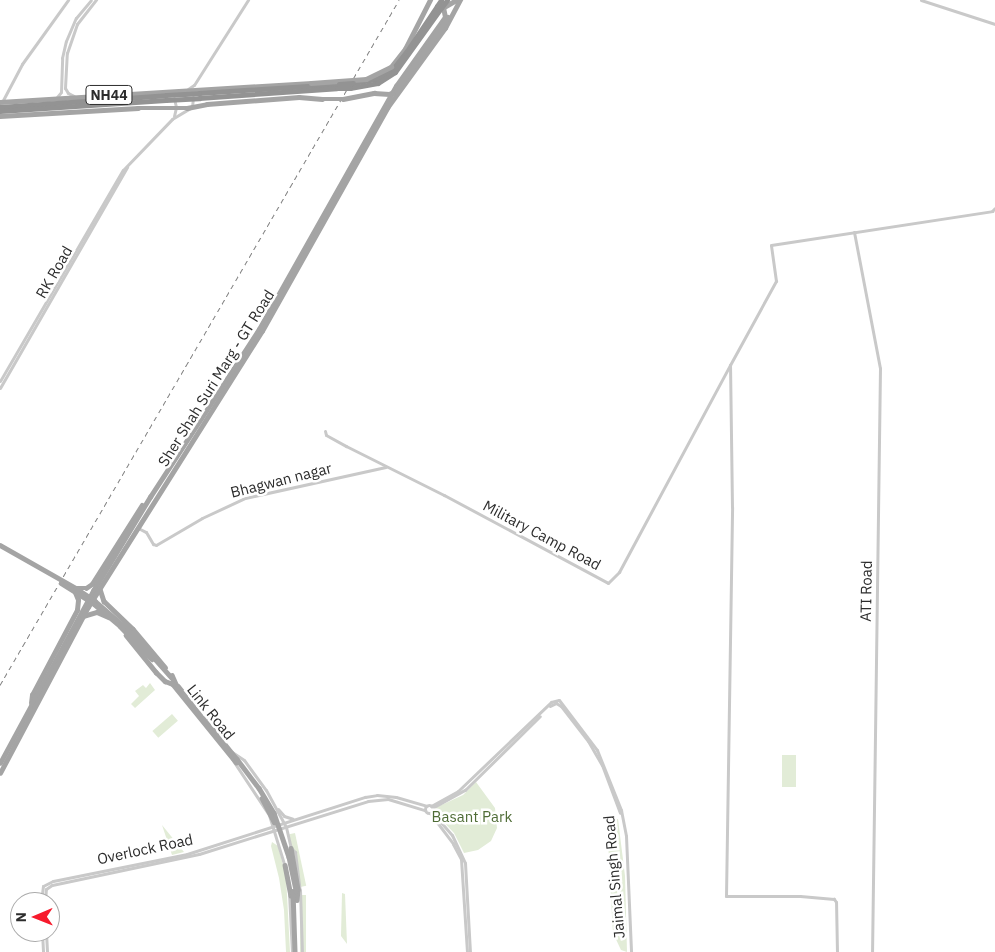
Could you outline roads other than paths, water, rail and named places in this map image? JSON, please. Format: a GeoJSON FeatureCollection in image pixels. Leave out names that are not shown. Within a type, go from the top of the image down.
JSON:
{"type":"FeatureCollection","features":[{"type":"Feature","properties":{"kind":"highway","name":"NH44"},"geometry":{"type":"LineString","coordinates":[[1,103],[199,95],[378,83],[395,72],[441,7],[441,0]]}},
{"type":"Feature","properties":{"kind":"highway","name":"NH44"},"geometry":{"type":"LineString","coordinates":[[352,85],[376,79],[392,67],[447,0]]}},
{"type":"Feature","properties":{"kind":"highway"},"geometry":{"type":"LineString","coordinates":[[304,87],[308,97]]}},
{"type":"Feature","properties":{"kind":"highway","name":"NH44"},"geometry":{"type":"LineString","coordinates":[[0,111],[166,95]]}},
{"type":"Feature","properties":{"kind":"main road"},"geometry":{"type":"LineString","coordinates":[[191,88],[304,87],[311,83],[366,80],[392,67],[405,49],[430,0]]}},
{"type":"Feature","properties":{"kind":"main road"},"geometry":{"type":"LineString","coordinates":[[441,7],[456,0]]}},
{"type":"Feature","properties":{"kind":"main road","name":"Sher Shah Suri Marg - GT Road"},"geometry":{"type":"LineString","coordinates":[[94,594],[100,589],[263,330],[388,108],[454,13],[460,0]]}},
{"type":"Feature","properties":{"kind":"main road","name":"Sher Shah Suri Marg - GT Road"},"geometry":{"type":"LineString","coordinates":[[0,763],[150,497],[259,329],[377,118],[445,16],[441,7]]}},
{"type":"Feature","properties":{"kind":"main road"},"geometry":{"type":"LineString","coordinates":[[192,107],[308,97],[340,99],[374,93],[394,93],[448,16],[454,13]]}},
{"type":"Feature","properties":{"kind":"main road","name":"NH44"},"geometry":{"type":"LineString","coordinates":[[1,103],[54,98],[166,95],[191,88]]}},
{"type":"Feature","properties":{"kind":"main road"},"geometry":{"type":"LineString","coordinates":[[164,107],[170,100],[166,95]]}},
{"type":"Feature","properties":{"kind":"main road","name":"NH44"},"geometry":{"type":"LineString","coordinates":[[0,116],[192,107]]}},
{"type":"Feature","properties":{"kind":"main road"},"geometry":{"type":"LineString","coordinates":[[75,589],[86,588],[92,584],[144,502],[150,497]]}},
{"type":"Feature","properties":{"kind":"main road"},"geometry":{"type":"LineString","coordinates":[[0,546],[75,589],[105,609],[132,633],[174,684]]}},
{"type":"Feature","properties":{"kind":"main road"},"geometry":{"type":"LineString","coordinates":[[31,707],[32,695],[77,610],[78,600],[75,589]]}},
{"type":"Feature","properties":{"kind":"main road"},"geometry":{"type":"LineString","coordinates":[[100,589],[104,601]]}},
{"type":"Feature","properties":{"kind":"main road"},"geometry":{"type":"LineString","coordinates":[[94,594],[133,629],[174,679],[174,684]]}},
{"type":"Feature","properties":{"kind":"main road"},"geometry":{"type":"LineString","coordinates":[[88,604],[123,632],[165,681],[174,684]]}},
{"type":"Feature","properties":{"kind":"main road","name":"Sher Shah Suri Marg - GT Road"},"geometry":{"type":"LineString","coordinates":[[0,773],[88,604]]}},
{"type":"Feature","properties":{"kind":"main road"},"geometry":{"type":"LineString","coordinates":[[83,616],[101,613]]}},
{"type":"Feature","properties":{"kind":"main road","name":"Link Road"},"geometry":{"type":"LineString","coordinates":[[174,684],[259,788],[274,813],[289,857],[295,899]]}},
{"type":"Feature","properties":{"kind":"main road"},"geometry":{"type":"LineString","coordinates":[[291,848],[298,890],[295,899],[295,952]]}},
{"type":"Feature","properties":{"kind":"main road"},"geometry":{"type":"LineString","coordinates":[[286,866],[290,894],[295,899]]}},
{"type":"Feature","properties":{"kind":"street"},"geometry":{"type":"LineString","coordinates":[[1,103],[30,51],[68,0]]}},
{"type":"Feature","properties":{"kind":"street"},"geometry":{"type":"LineString","coordinates":[[54,98],[61,92],[64,50],[70,31],[76,18],[91,0]]}},
{"type":"Feature","properties":{"kind":"street"},"geometry":{"type":"LineString","coordinates":[[77,97],[66,91],[63,72],[77,24],[96,0]]}},
{"type":"Feature","properties":{"kind":"street"},"geometry":{"type":"LineString","coordinates":[[172,119],[192,107],[191,88],[248,0]]}},
{"type":"Feature","properties":{"kind":"street"},"geometry":{"type":"LineString","coordinates":[[921,0],[995,24]]}},
{"type":"Feature","properties":{"kind":"street"},"geometry":{"type":"LineString","coordinates":[[172,119],[176,107],[173,96],[179,90]]}},
{"type":"Feature","properties":{"kind":"street","name":"RK Road"},"geometry":{"type":"LineString","coordinates":[[0,381],[127,166],[172,119]]}},
{"type":"Feature","properties":{"kind":"street","name":"RK Road"},"geometry":{"type":"LineString","coordinates":[[0,388],[127,166]]}},
{"type":"Feature","properties":{"kind":"street"},"geometry":{"type":"LineString","coordinates":[[836,952],[836,902],[834,899],[800,896],[726,896],[732,507],[730,364],[776,281],[771,246],[992,211],[995,208]]}},
{"type":"Feature","properties":{"kind":"street","name":"ATI Road"},"geometry":{"type":"LineString","coordinates":[[854,232],[880,368],[872,952]]}},
{"type":"Feature","properties":{"kind":"street","name":"Military Camp Road"},"geometry":{"type":"LineString","coordinates":[[325,430],[326,435],[609,582],[619,572],[730,364]]}},
{"type":"Feature","properties":{"kind":"street","name":"Bhagwan nagar"},"geometry":{"type":"LineString","coordinates":[[138,528],[146,532],[153,544],[156,545],[202,518],[245,498],[386,467]]}},
{"type":"Feature","properties":{"kind":"street","name":"Jaimal Singh Road"},"geometry":{"type":"LineString","coordinates":[[430,809],[458,791],[557,700],[565,706],[601,757],[621,813],[626,836],[631,952]]}},
{"type":"Feature","properties":{"kind":"street"},"geometry":{"type":"LineString","coordinates":[[231,753],[244,760],[284,816],[295,821],[376,799],[410,804],[425,810],[465,790],[551,704],[556,704],[572,719],[597,756],[618,812],[621,813]]}},
{"type":"Feature","properties":{"kind":"street"},"geometry":{"type":"LineString","coordinates":[[231,753],[269,815],[286,866],[295,952]]}},
{"type":"Feature","properties":{"kind":"street"},"geometry":{"type":"LineString","coordinates":[[266,790],[284,825],[291,848],[295,852],[298,869],[302,952]]}},
{"type":"Feature","properties":{"kind":"street"},"geometry":{"type":"LineString","coordinates":[[277,839],[268,831],[377,795],[409,799],[430,809],[453,844],[460,859],[469,952]]}},
{"type":"Feature","properties":{"kind":"street","name":"Overlock Road"},"geometry":{"type":"LineString","coordinates":[[42,892],[43,886],[52,881],[187,854],[268,831]]}},
{"type":"Feature","properties":{"kind":"street","name":"Overlock Road"},"geometry":{"type":"LineString","coordinates":[[46,892],[46,889],[52,885],[172,861],[268,831]]}},
{"type":"Feature","properties":{"kind":"railway"},"geometry":{"type":"LineString","coordinates":[[0,685],[399,0]]}},
{"type":"Feature","properties":{"kind":"park label","name":"Basant Park"},"geometry":{"type":"Point","coordinates":[472,817]}}]}
